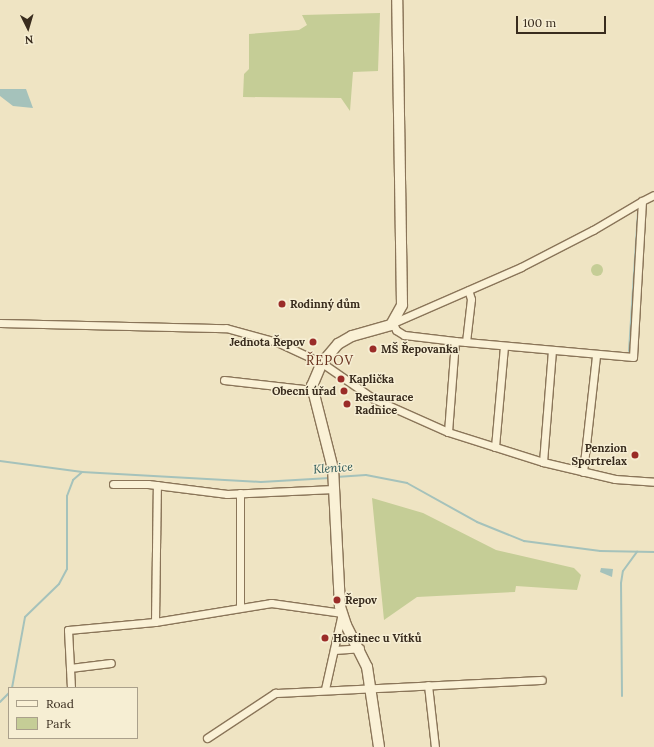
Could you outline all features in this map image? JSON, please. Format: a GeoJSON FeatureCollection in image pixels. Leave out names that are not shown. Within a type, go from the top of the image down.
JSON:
{"type":"FeatureCollection","features":[{"type":"Feature","properties":{"kind":"street"},"geometry":{"type":"LineString","coordinates":[[393,323],[402,306],[404,280],[397,0]]}},
{"type":"Feature","properties":{"kind":"street"},"geometry":{"type":"LineString","coordinates":[[325,689],[342,613],[333,469],[325,427],[312,390],[322,363],[346,339],[393,323],[521,267],[654,195]]}},
{"type":"Feature","properties":{"kind":"street"},"geometry":{"type":"LineString","coordinates":[[393,323],[404,335],[596,356],[633,357],[642,201]]}},
{"type":"Feature","properties":{"kind":"street"},"geometry":{"type":"LineString","coordinates":[[466,342],[471,299],[468,290]]}},
{"type":"Feature","properties":{"kind":"street"},"geometry":{"type":"LineString","coordinates":[[0,323],[226,328],[277,342],[322,363],[374,398],[448,432],[543,462],[583,472],[654,482]]}},
{"type":"Feature","properties":{"kind":"street"},"geometry":{"type":"LineString","coordinates":[[448,432],[456,341]]}},
{"type":"Feature","properties":{"kind":"street"},"geometry":{"type":"LineString","coordinates":[[496,447],[504,346]]}},
{"type":"Feature","properties":{"kind":"street"},"geometry":{"type":"LineString","coordinates":[[543,462],[552,351]]}},
{"type":"Feature","properties":{"kind":"street"},"geometry":{"type":"LineString","coordinates":[[583,472],[596,356]]}},
{"type":"Feature","properties":{"kind":"street"},"geometry":{"type":"LineString","coordinates":[[224,380],[312,390]]}},
{"type":"Feature","properties":{"kind":"street"},"geometry":{"type":"LineString","coordinates":[[113,484],[157,485],[240,493],[334,487]]}},
{"type":"Feature","properties":{"kind":"street"},"geometry":{"type":"LineString","coordinates":[[155,622],[157,485]]}},
{"type":"Feature","properties":{"kind":"street"},"geometry":{"type":"LineString","coordinates":[[240,493],[240,607]]}},
{"type":"Feature","properties":{"kind":"street"},"geometry":{"type":"LineString","coordinates":[[71,687],[68,630],[155,622],[240,607],[271,604],[342,613]]}},
{"type":"Feature","properties":{"kind":"street"},"geometry":{"type":"LineString","coordinates":[[342,613],[360,648],[372,688],[379,747]]}},
{"type":"Feature","properties":{"kind":"street"},"geometry":{"type":"LineString","coordinates":[[334,650],[360,648]]}},
{"type":"Feature","properties":{"kind":"street"},"geometry":{"type":"LineString","coordinates":[[70,668],[111,663]]}},
{"type":"Feature","properties":{"kind":"street"},"geometry":{"type":"LineString","coordinates":[[207,738],[275,693],[325,689],[542,680]]}},
{"type":"Feature","properties":{"kind":"street"},"geometry":{"type":"LineString","coordinates":[[428,685],[435,747]]}},
{"type":"Feature","properties":{"kind":"green space"},"geometry":{"type":"Polygon","coordinates":[[[380,13],[378,71],[353,72],[350,111],[341,98],[243,97],[244,74],[249,69],[249,34],[299,30],[307,25],[302,15],[380,13]]]}},
{"type":"Feature","properties":{"kind":"green space"},"geometry":{"type":"Polygon","coordinates":[[[595,264],[599,264],[603,270],[599,276],[595,276],[591,272],[591,268],[595,264]]]}},
{"type":"Feature","properties":{"kind":"green space"},"geometry":{"type":"Polygon","coordinates":[[[372,498],[423,513],[496,550],[574,568],[581,575],[577,590],[516,586],[515,592],[417,597],[384,620],[372,498]]]}},
{"type":"Feature","properties":{"kind":"water"},"geometry":{"type":"Polygon","coordinates":[[[0,89],[26,89],[33,108],[13,106],[0,96],[0,89]]]}},
{"type":"Feature","properties":{"kind":"water"},"geometry":{"type":"Polygon","coordinates":[[[601,568],[613,569],[612,577],[600,572],[601,568]]]}},
{"type":"Feature","properties":{"kind":"waterway"},"geometry":{"type":"LineString","coordinates":[[629,351],[638,212]]}},
{"type":"Feature","properties":{"kind":"waterway","name":"Klenice"},"geometry":{"type":"LineString","coordinates":[[0,461],[82,472],[261,482],[330,478]]}},
{"type":"Feature","properties":{"kind":"waterway"},"geometry":{"type":"LineString","coordinates":[[12,687],[25,617],[59,584],[67,569],[67,496],[73,480],[81,473]]}},
{"type":"Feature","properties":{"kind":"waterway","name":"Klenice"},"geometry":{"type":"LineString","coordinates":[[336,477],[366,475],[407,483],[477,522],[524,541],[600,551],[654,552]]}},
{"type":"Feature","properties":{"kind":"waterway"},"geometry":{"type":"LineString","coordinates":[[622,696],[621,583],[623,571],[637,552]]}},
{"type":"Feature","properties":{"kind":"waterway"},"geometry":{"type":"LineString","coordinates":[[0,702],[8,694]]}},
{"type":"Feature","properties":{"kind":"place","name":"Rodinný dům"},"geometry":{"type":"Point","coordinates":[282,304]}},
{"type":"Feature","properties":{"kind":"place","name":"Jednota Řepov"},"geometry":{"type":"Point","coordinates":[313,342]}},
{"type":"Feature","properties":{"kind":"place","name":"MŠ Řepovanka"},"geometry":{"type":"Point","coordinates":[373,349]}},
{"type":"Feature","properties":{"kind":"place","name":"Kaplička"},"geometry":{"type":"Point","coordinates":[341,379]}},
{"type":"Feature","properties":{"kind":"place","name":"Obecní úřad"},"geometry":{"type":"Point","coordinates":[344,391]}},
{"type":"Feature","properties":{"kind":"place","name":"Restaurace Radnice"},"geometry":{"type":"Point","coordinates":[347,404]}},
{"type":"Feature","properties":{"kind":"place","name":"Penzion Sportrelax"},"geometry":{"type":"Point","coordinates":[635,455]}},
{"type":"Feature","properties":{"kind":"place","name":"Řepov"},"geometry":{"type":"Point","coordinates":[337,600]}},
{"type":"Feature","properties":{"kind":"place","name":"Hostinec u Vítků"},"geometry":{"type":"Point","coordinates":[325,638]}},
{"type":"Feature","properties":{"kind":"district","name":"ŘEPOV"},"geometry":{"type":"Point","coordinates":[330,361]}}]}
